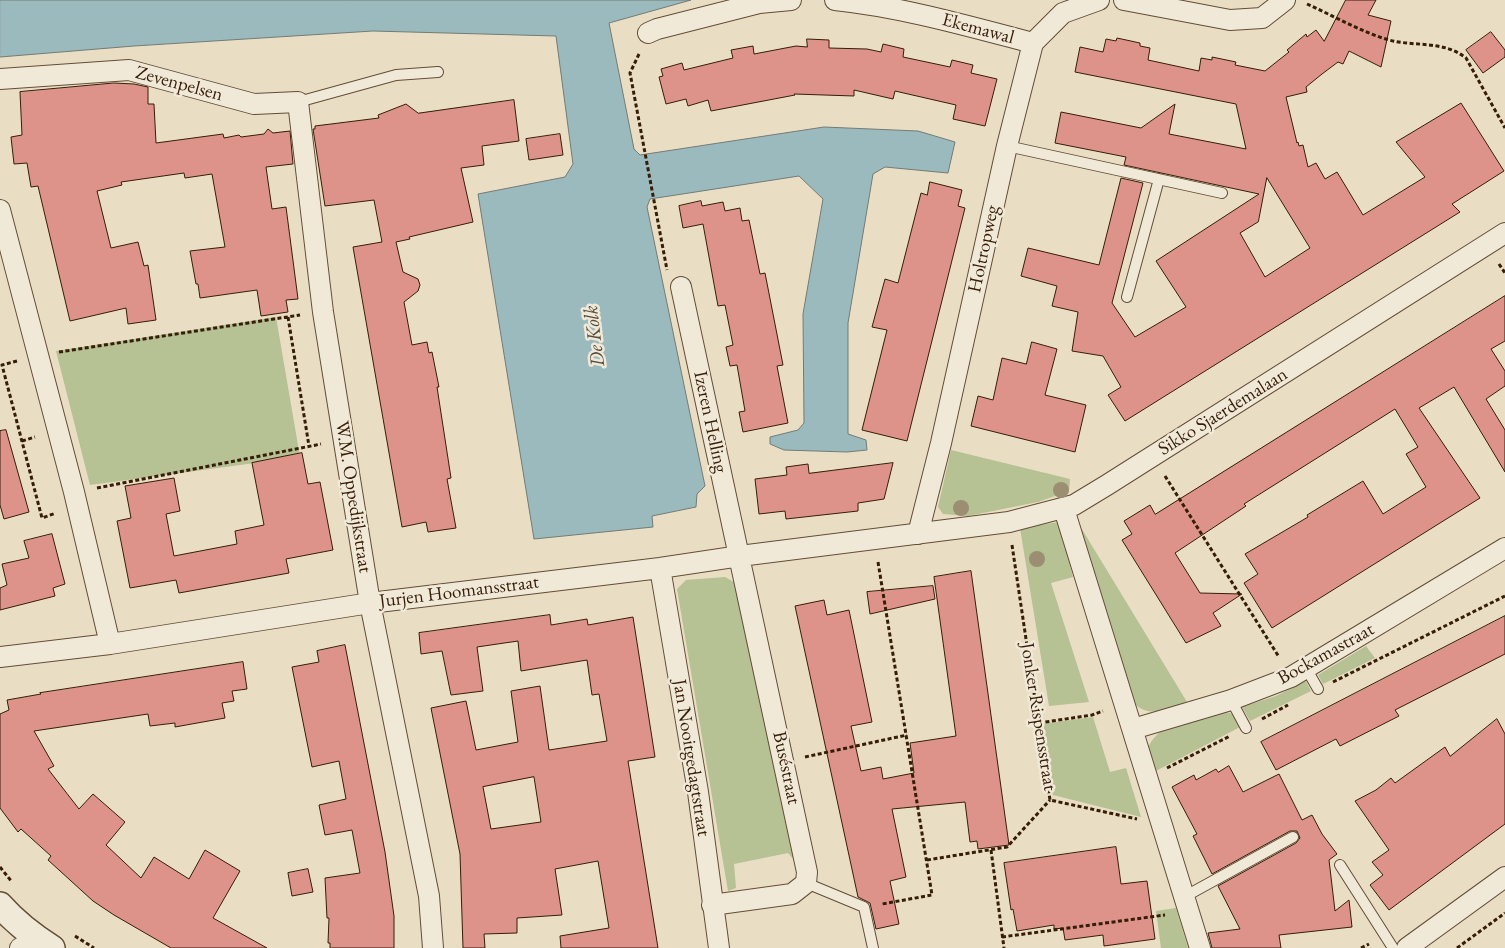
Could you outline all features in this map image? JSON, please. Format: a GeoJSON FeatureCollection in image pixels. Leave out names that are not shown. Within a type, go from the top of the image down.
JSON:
{"type":"FeatureCollection","features":[{"type":"Feature","properties":{"kind":"street"},"geometry":{"type":"LineString","coordinates":[[648,33],[657,29],[759,3],[791,0]]}},
{"type":"Feature","properties":{"kind":"street","name":"Ekemawal"},"geometry":{"type":"LineString","coordinates":[[835,0],[869,3],[943,19],[1033,43]]}},
{"type":"Feature","properties":{"kind":"street"},"geometry":{"type":"LineString","coordinates":[[1033,43],[1063,13],[1099,0]]}},
{"type":"Feature","properties":{"kind":"street"},"geometry":{"type":"LineString","coordinates":[[1124,0],[1230,20],[1262,18],[1285,0]]}},
{"type":"Feature","properties":{"kind":"street","name":"Holtropweg"},"geometry":{"type":"LineString","coordinates":[[918,534],[941,443],[1007,146],[1033,43]]}},
{"type":"Feature","properties":{"kind":"street","name":"Zevenpelsen"},"geometry":{"type":"LineString","coordinates":[[0,78],[129,70],[254,104],[298,102]]}},
{"type":"Feature","properties":{"kind":"street","name":"W.M. Oppedijkstraat"},"geometry":{"type":"LineString","coordinates":[[298,102],[323,312],[370,602],[429,896],[433,948]]}},
{"type":"Feature","properties":{"kind":"street"},"geometry":{"type":"LineString","coordinates":[[1,221],[39,355],[110,644]]}},
{"type":"Feature","properties":{"kind":"street","name":"Sikko Sjaerdemalaan"},"geometry":{"type":"LineString","coordinates":[[918,534],[1009,522],[1074,505],[1505,233]]}},
{"type":"Feature","properties":{"kind":"street","name":"Izeren Helling"},"geometry":{"type":"LineString","coordinates":[[681,287],[740,556]]}},
{"type":"Feature","properties":{"kind":"street"},"geometry":{"type":"LineString","coordinates":[[1064,509],[1200,948]]}},
{"type":"Feature","properties":{"kind":"street","name":"Jurjen Hoomansstraat"},"geometry":{"type":"LineString","coordinates":[[0,657],[110,644],[370,602],[660,568],[918,534]]}},
{"type":"Feature","properties":{"kind":"street","name":"Bockamastraat"},"geometry":{"type":"LineString","coordinates":[[1132,729],[1231,700],[1299,673],[1505,548]]}},
{"type":"Feature","properties":{"kind":"street","name":"Buséstraat"},"geometry":{"type":"LineString","coordinates":[[740,556],[785,762],[807,872],[806,883]]}},
{"type":"Feature","properties":{"kind":"street","name":"Jan Nooitgedagtstraat"},"geometry":{"type":"LineString","coordinates":[[660,568],[698,792],[718,948]]}},
{"type":"Feature","properties":{"kind":"street"},"geometry":{"type":"LineString","coordinates":[[1407,948],[1505,877]]}},
{"type":"Feature","properties":{"kind":"street"},"geometry":{"type":"LineString","coordinates":[[712,905],[792,894],[806,883]]}},
{"type":"Feature","properties":{"kind":"street"},"geometry":{"type":"LineString","coordinates":[[0,905],[37,945]]}},
{"type":"Feature","properties":{"kind":"lane"},"geometry":{"type":"LineString","coordinates":[[298,102],[396,75],[438,72]]}},
{"type":"Feature","properties":{"kind":"lane"},"geometry":{"type":"LineString","coordinates":[[1007,146],[1222,193]]}},
{"type":"Feature","properties":{"kind":"lane"},"geometry":{"type":"LineString","coordinates":[[1127,297],[1159,179]]}},
{"type":"Feature","properties":{"kind":"lane"},"geometry":{"type":"LineString","coordinates":[[1299,673],[1318,689]]}},
{"type":"Feature","properties":{"kind":"lane"},"geometry":{"type":"LineString","coordinates":[[1231,700],[1246,728]]}},
{"type":"Feature","properties":{"kind":"lane"},"geometry":{"type":"LineString","coordinates":[[1186,904],[1293,837]]}},
{"type":"Feature","properties":{"kind":"lane"},"geometry":{"type":"LineString","coordinates":[[1340,865],[1393,948]]}},
{"type":"Feature","properties":{"kind":"lane"},"geometry":{"type":"LineString","coordinates":[[806,883],[864,907],[873,948]]}},
{"type":"Feature","properties":{"kind":"path"},"geometry":{"type":"LineString","coordinates":[[1307,4],[1390,40],[1434,45],[1456,50],[1466,58],[1505,128]]}},
{"type":"Feature","properties":{"kind":"path"},"geometry":{"type":"LineString","coordinates":[[648,33],[630,73],[669,281],[681,287]]}},
{"type":"Feature","properties":{"kind":"path"},"geometry":{"type":"LineString","coordinates":[[323,312],[39,355],[2,365],[42,518],[76,500],[309,446],[344,440]]}},
{"type":"Feature","properties":{"kind":"path"},"geometry":{"type":"LineString","coordinates":[[288,317],[309,446]]}},
{"type":"Feature","properties":{"kind":"path"},"geometry":{"type":"LineString","coordinates":[[1153,456],[1299,673]]}},
{"type":"Feature","properties":{"kind":"path","name":"Jonker Rispensstraat"},"geometry":{"type":"LineString","coordinates":[[1009,522],[1050,800],[1162,824]]}},
{"type":"Feature","properties":{"kind":"path"},"geometry":{"type":"LineString","coordinates":[[864,907],[932,895],[874,539]]}},
{"type":"Feature","properties":{"kind":"path"},"geometry":{"type":"LineString","coordinates":[[1038,722],[1092,715],[1125,703]]}},
{"type":"Feature","properties":{"kind":"path"},"geometry":{"type":"LineString","coordinates":[[785,762],[907,735]]}},
{"type":"Feature","properties":{"kind":"path"},"geometry":{"type":"LineString","coordinates":[[927,860],[1007,847],[1050,800]]}},
{"type":"Feature","properties":{"kind":"path"},"geometry":{"type":"LineString","coordinates":[[990,850],[1004,948]]}},
{"type":"Feature","properties":{"kind":"path"},"geometry":{"type":"LineString","coordinates":[[1002,937],[1186,904]]}},
{"type":"Feature","properties":{"kind":"path"},"geometry":{"type":"LineString","coordinates":[[1457,948],[1505,913]]}},
{"type":"Feature","properties":{"kind":"green space"},"geometry":{"type":"Polygon","coordinates":[[[276,317],[300,457],[90,485],[56,351],[276,317]]]}},
{"type":"Feature","properties":{"kind":"green space"},"geometry":{"type":"Polygon","coordinates":[[[951,450],[1070,479],[1069,491],[1038,502],[968,516],[943,514],[938,507],[951,450]]]}},
{"type":"Feature","properties":{"kind":"green space"},"geometry":{"type":"Polygon","coordinates":[[[1059,522],[1073,577],[1051,583],[1089,702],[1049,706],[1020,528],[1059,522]]]}},
{"type":"Feature","properties":{"kind":"green space"},"geometry":{"type":"Polygon","coordinates":[[[1080,526],[1187,702],[1165,710],[1151,712],[1138,707],[1132,701],[1080,526]]]}},
{"type":"Feature","properties":{"kind":"green space"},"geometry":{"type":"Polygon","coordinates":[[[725,577],[741,586],[802,869],[788,853],[734,864],[736,888],[728,891],[677,589],[686,580],[725,577]]]}},
{"type":"Feature","properties":{"kind":"green space"},"geometry":{"type":"Polygon","coordinates":[[[1366,646],[1375,658],[1323,684],[1318,675],[1366,646]]]}},
{"type":"Feature","properties":{"kind":"green space"},"geometry":{"type":"Polygon","coordinates":[[[1306,681],[1311,691],[1250,721],[1242,707],[1276,696],[1306,681]]]}},
{"type":"Feature","properties":{"kind":"green space"},"geometry":{"type":"Polygon","coordinates":[[[1226,712],[1233,714],[1242,726],[1152,773],[1148,751],[1151,742],[1160,732],[1226,712]]]}},
{"type":"Feature","properties":{"kind":"green space"},"geometry":{"type":"Polygon","coordinates":[[[1093,717],[1110,772],[1126,768],[1141,817],[1053,795],[1042,724],[1093,717]]]}},
{"type":"Feature","properties":{"kind":"green space"},"geometry":{"type":"Polygon","coordinates":[[[1176,908],[1188,948],[1161,948],[1156,911],[1176,908]]]}},
{"type":"Feature","properties":{"kind":"water","name":"De Kolk"},"geometry":{"type":"Polygon","coordinates":[[[0,0],[691,0],[609,23],[634,149],[640,155],[824,127],[918,131],[955,142],[948,173],[885,167],[873,174],[848,323],[848,434],[866,440],[867,450],[847,452],[784,450],[770,444],[770,437],[798,430],[804,423],[803,314],[823,199],[799,176],[650,199],[647,207],[705,486],[697,494],[696,507],[652,516],[653,527],[534,539],[478,194],[565,177],[573,164],[556,36],[373,31],[134,46],[0,57],[0,0]]]}},
{"type":"Feature","properties":{"kind":"building"},"geometry":{"type":"Polygon","coordinates":[[[1346,0],[1376,0],[1368,15],[1391,21],[1381,67],[1349,51],[1343,64],[1338,62],[1322,74],[1306,87],[1307,92],[1286,97],[1297,143],[1299,146],[1303,145],[1308,167],[1316,163],[1325,179],[1337,172],[1363,215],[1425,177],[1396,142],[1461,103],[1504,171],[1452,204],[1460,212],[1125,421],[1108,395],[1121,387],[1103,356],[1072,351],[1078,312],[1052,306],[1057,286],[1021,276],[1028,248],[1099,265],[1121,178],[1143,183],[1112,303],[1135,337],[1186,307],[1156,261],[1259,194],[1124,165],[1126,157],[1055,143],[1061,112],[1141,128],[1175,104],[1169,134],[1246,149],[1236,104],[1075,72],[1080,47],[1103,52],[1106,39],[1116,41],[1117,38],[1140,43],[1140,46],[1150,48],[1148,60],[1199,71],[1201,58],[1212,60],[1212,57],[1236,62],[1235,65],[1265,71],[1289,52],[1287,50],[1306,34],[1307,37],[1316,30],[1324,41],[1346,0]],[[1267,178],[1258,222],[1240,233],[1265,277],[1310,248],[1267,178]]]}},
{"type":"Feature","properties":{"kind":"building"},"geometry":{"type":"Polygon","coordinates":[[[1491,32],[1505,50],[1505,57],[1483,73],[1466,50],[1491,32]]]}},
{"type":"Feature","properties":{"kind":"building"},"geometry":{"type":"Polygon","coordinates":[[[807,39],[829,40],[829,48],[867,49],[881,52],[883,44],[904,49],[903,57],[950,67],[952,60],[973,65],[971,73],[997,79],[985,126],[953,119],[956,105],[895,91],[893,99],[854,90],[854,96],[794,94],[711,111],[708,100],[688,106],[686,99],[666,104],[659,77],[663,76],[661,69],[682,63],[684,70],[733,58],[731,50],[753,46],[754,54],[796,46],[807,47],[807,39]]]}},
{"type":"Feature","properties":{"kind":"building"},"geometry":{"type":"Polygon","coordinates":[[[114,83],[148,87],[148,104],[154,104],[156,143],[223,134],[224,138],[239,135],[241,137],[264,134],[268,129],[273,133],[290,131],[293,164],[266,167],[272,209],[286,207],[298,299],[286,300],[288,312],[261,316],[257,290],[200,298],[190,251],[225,247],[212,174],[185,178],[184,173],[121,182],[122,185],[97,191],[111,248],[138,242],[144,266],[148,265],[156,320],[128,324],[126,308],[70,321],[38,186],[31,187],[27,163],[14,164],[11,137],[22,135],[20,92],[114,83]]]}},
{"type":"Feature","properties":{"kind":"building"},"geometry":{"type":"Polygon","coordinates":[[[514,100],[519,141],[482,146],[484,165],[461,168],[473,222],[409,237],[410,239],[396,242],[403,272],[418,279],[420,285],[418,291],[404,302],[412,345],[427,342],[429,353],[432,352],[439,387],[437,387],[451,478],[447,479],[456,528],[428,532],[426,522],[402,527],[353,247],[382,242],[374,200],[325,206],[313,129],[315,129],[315,126],[379,118],[378,115],[406,104],[418,113],[514,100]]]}},
{"type":"Feature","properties":{"kind":"building"},"geometry":{"type":"Polygon","coordinates":[[[560,134],[563,155],[529,160],[526,139],[560,134]]]}},
{"type":"Feature","properties":{"kind":"building"},"geometry":{"type":"Polygon","coordinates":[[[930,182],[962,190],[958,206],[965,208],[907,441],[862,430],[887,330],[872,327],[885,279],[898,283],[921,193],[927,195],[930,182]]]}},
{"type":"Feature","properties":{"kind":"building"},"geometry":{"type":"Polygon","coordinates":[[[701,201],[702,206],[723,202],[725,211],[740,208],[742,221],[749,220],[760,274],[765,273],[783,365],[777,366],[788,423],[743,432],[739,412],[745,411],[737,365],[730,366],[726,347],[733,345],[725,305],[718,306],[703,224],[683,228],[679,206],[701,201]]]}},
{"type":"Feature","properties":{"kind":"building"},"geometry":{"type":"Polygon","coordinates":[[[1505,296],[1505,341],[1491,349],[1505,371],[1505,386],[1486,399],[1505,430],[1505,472],[1454,387],[1419,408],[1480,498],[1272,628],[1244,583],[1258,574],[1245,554],[1308,517],[1307,515],[1363,481],[1383,514],[1426,487],[1406,454],[1418,447],[1395,409],[1244,504],[1246,506],[1175,553],[1200,593],[1242,594],[1213,613],[1221,626],[1186,643],[1122,540],[1132,534],[1124,521],[1150,505],[1155,514],[1505,296]]]}},
{"type":"Feature","properties":{"kind":"building"},"geometry":{"type":"Polygon","coordinates":[[[1032,342],[1057,349],[1045,395],[1086,405],[1075,452],[971,426],[978,396],[993,400],[1002,358],[1026,364],[1032,342]]]}},
{"type":"Feature","properties":{"kind":"building"},"geometry":{"type":"Polygon","coordinates":[[[6,430],[29,512],[4,519],[0,505],[0,431],[6,430]]]}},
{"type":"Feature","properties":{"kind":"building"},"geometry":{"type":"Polygon","coordinates":[[[302,453],[308,484],[320,482],[333,550],[286,559],[289,573],[179,593],[176,580],[130,588],[117,521],[131,518],[125,486],[174,478],[180,511],[166,514],[174,556],[237,544],[235,531],[264,525],[252,463],[302,453]]]}},
{"type":"Feature","properties":{"kind":"building"},"geometry":{"type":"Polygon","coordinates":[[[893,463],[884,499],[858,503],[858,511],[786,519],[785,511],[759,514],[755,479],[787,475],[786,467],[808,464],[809,473],[893,463]]]}},
{"type":"Feature","properties":{"kind":"building"},"geometry":{"type":"Polygon","coordinates":[[[52,534],[65,584],[53,588],[55,596],[0,610],[0,588],[7,585],[2,564],[29,558],[24,541],[52,534]]]}},
{"type":"Feature","properties":{"kind":"building"},"geometry":{"type":"Polygon","coordinates":[[[971,571],[1009,845],[978,849],[977,841],[970,842],[965,802],[892,809],[906,877],[890,881],[899,924],[876,929],[870,903],[858,897],[795,606],[824,600],[827,615],[849,610],[872,722],[851,726],[861,771],[881,767],[883,779],[914,773],[910,743],[956,736],[934,577],[971,571]]]}},
{"type":"Feature","properties":{"kind":"building"},"geometry":{"type":"Polygon","coordinates":[[[933,586],[935,599],[870,614],[867,592],[933,586]]]}},
{"type":"Feature","properties":{"kind":"building"},"geometry":{"type":"Polygon","coordinates":[[[550,615],[551,625],[587,619],[588,625],[633,617],[655,757],[628,761],[658,948],[561,948],[560,936],[609,928],[598,861],[555,869],[562,915],[517,918],[517,933],[484,934],[485,948],[463,948],[460,854],[431,708],[466,701],[476,750],[518,742],[511,691],[540,686],[549,750],[607,741],[599,694],[592,695],[587,660],[521,671],[518,641],[477,647],[483,691],[451,695],[442,651],[421,654],[419,633],[550,615]],[[534,777],[483,787],[491,829],[541,822],[534,777]]]}},
{"type":"Feature","properties":{"kind":"building"},"geometry":{"type":"Polygon","coordinates":[[[1505,616],[1505,654],[1395,710],[1399,716],[1340,746],[1336,739],[1276,770],[1261,742],[1505,616]]]}},
{"type":"Feature","properties":{"kind":"building"},"geometry":{"type":"Polygon","coordinates":[[[345,645],[385,852],[394,916],[394,948],[330,948],[330,943],[328,943],[329,918],[327,918],[325,878],[360,873],[352,830],[325,835],[319,805],[346,799],[339,761],[312,767],[292,667],[319,662],[317,651],[345,645]]]}},
{"type":"Feature","properties":{"kind":"building"},"geometry":{"type":"Polygon","coordinates":[[[243,662],[247,689],[232,691],[234,701],[222,703],[225,718],[175,727],[175,723],[150,726],[148,714],[34,731],[54,766],[48,769],[79,809],[93,794],[125,822],[106,845],[141,878],[154,857],[189,879],[205,850],[240,871],[213,918],[267,948],[171,948],[93,901],[48,860],[51,856],[21,829],[18,832],[0,808],[0,714],[9,710],[7,700],[40,693],[243,662]]]}},
{"type":"Feature","properties":{"kind":"building"},"geometry":{"type":"Polygon","coordinates":[[[1497,719],[1505,734],[1505,824],[1389,910],[1370,885],[1383,875],[1372,862],[1389,850],[1355,801],[1376,790],[1391,778],[1395,783],[1445,747],[1450,756],[1497,719]]]}},
{"type":"Feature","properties":{"kind":"building"},"geometry":{"type":"Polygon","coordinates":[[[1229,766],[1243,792],[1279,774],[1302,820],[1312,815],[1322,834],[1337,854],[1329,860],[1335,911],[1349,900],[1352,927],[1279,935],[1281,948],[1212,948],[1208,933],[1240,929],[1218,886],[1296,843],[1300,838],[1297,831],[1290,831],[1212,874],[1193,836],[1197,834],[1172,787],[1194,775],[1196,780],[1216,769],[1218,772],[1229,766]]]}},
{"type":"Feature","properties":{"kind":"building"},"geometry":{"type":"Polygon","coordinates":[[[1116,847],[1121,884],[1147,881],[1155,939],[1104,946],[1103,935],[1065,940],[1063,928],[1054,929],[1054,925],[1017,931],[1013,909],[1011,910],[1004,863],[1116,847]]]}},
{"type":"Feature","properties":{"kind":"building"},"geometry":{"type":"Polygon","coordinates":[[[308,869],[313,892],[292,896],[288,873],[308,869]]]}}]}
